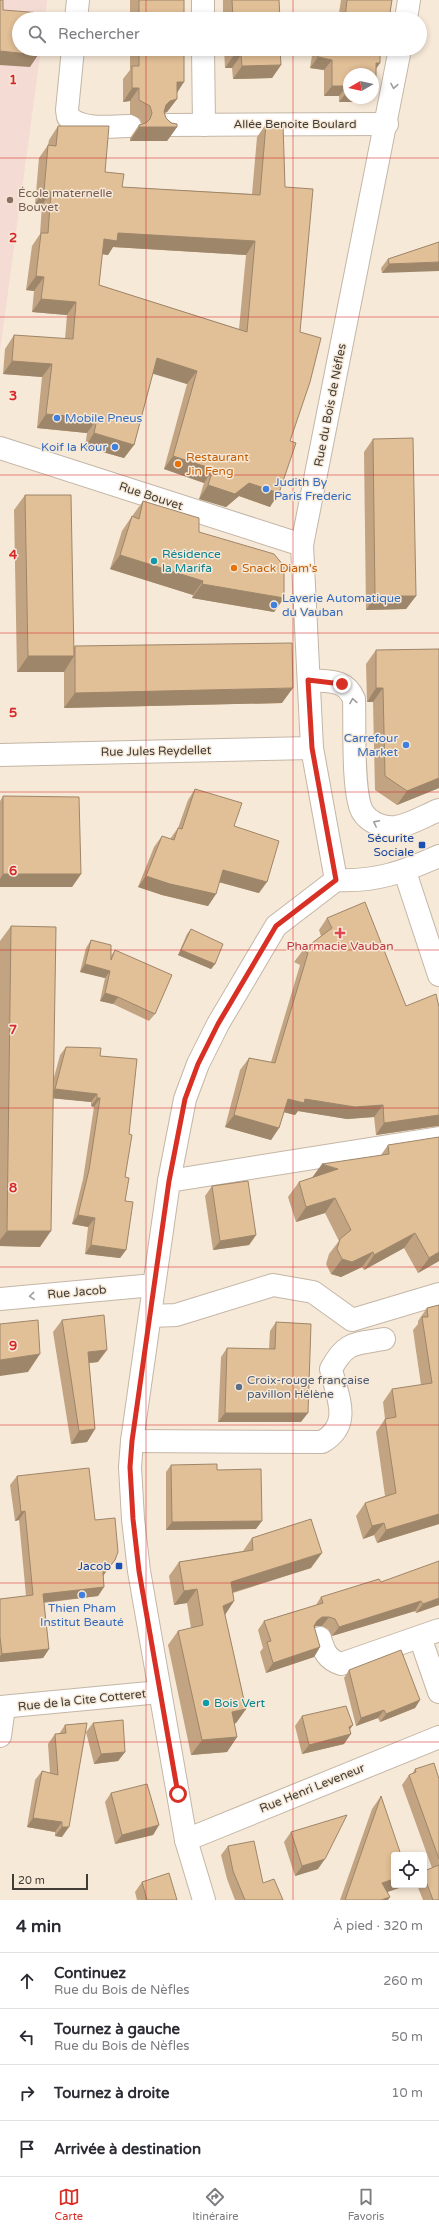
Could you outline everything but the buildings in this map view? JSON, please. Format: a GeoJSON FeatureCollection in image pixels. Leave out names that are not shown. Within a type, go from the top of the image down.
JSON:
{"type":"FeatureCollection","features":[{"type":"Feature","properties":{"kind":"street"},"geometry":{"type":"LineString","coordinates":[[77,12],[78,0]]}},
{"type":"Feature","properties":{"kind":"street"},"geometry":{"type":"LineString","coordinates":[[203,0],[203,12]]}},
{"type":"Feature","properties":{"kind":"street"},"geometry":{"type":"LineString","coordinates":[[407,12],[410,0]]}},
{"type":"Feature","properties":{"kind":"street"},"geometry":{"type":"LineString","coordinates":[[72,56],[67,110],[68,117],[75,123],[86,126],[130,126]]}},
{"type":"Feature","properties":{"kind":"street"},"geometry":{"type":"LineString","coordinates":[[203,56],[204,125]]}},
{"type":"Feature","properties":{"kind":"street","name":"Rue du Bois de Nèfles"},"geometry":{"type":"LineString","coordinates":[[336,880],[312,748],[302,545],[387,124],[399,56]]}},
{"type":"Feature","properties":{"kind":"street","name":"Allée Benoite Boulard"},"geometry":{"type":"LineString","coordinates":[[167,125],[387,124]]}},
{"type":"Feature","properties":{"kind":"street","name":"Rue Bouvet"},"geometry":{"type":"LineString","coordinates":[[0,448],[302,545]]}},
{"type":"Feature","properties":{"kind":"street"},"geometry":{"type":"LineString","coordinates":[[308,680],[342,684],[350,690],[354,699],[357,794],[362,812],[372,822],[384,826],[397,827],[439,810]]}},
{"type":"Feature","properties":{"kind":"street","name":"Rue Jules Reydellet"},"geometry":{"type":"LineString","coordinates":[[0,755],[312,748]]}},
{"type":"Feature","properties":{"kind":"street"},"geometry":{"type":"LineString","coordinates":[[204,1900],[186,1840],[139,1571],[133,1519],[130,1467],[132,1441],[169,1181],[185,1099],[198,1064],[218,1024],[276,926],[336,880],[359,881],[405,872],[439,856]]}},
{"type":"Feature","properties":{"kind":"street"},"geometry":{"type":"LineString","coordinates":[[405,872],[439,975]]}},
{"type":"Feature","properties":{"kind":"street"},"geometry":{"type":"LineString","coordinates":[[169,1181],[439,1138]]}},
{"type":"Feature","properties":{"kind":"street","name":"Rue Jacob"},"geometry":{"type":"LineString","coordinates":[[0,1299],[154,1284]]}},
{"type":"Feature","properties":{"kind":"street"},"geometry":{"type":"LineString","coordinates":[[151,1316],[176,1315],[273,1285],[313,1292],[352,1320],[439,1294]]}},
{"type":"Feature","properties":{"kind":"street"},"geometry":{"type":"LineString","coordinates":[[132,1441],[322,1442],[334,1435],[340,1422],[341,1408],[331,1369],[340,1352],[356,1344],[384,1339]]}},
{"type":"Feature","properties":{"kind":"street"},"geometry":{"type":"LineString","coordinates":[[320,1638],[325,1654],[332,1660],[341,1664],[429,1634],[439,1692]]}},
{"type":"Feature","properties":{"kind":"street","name":"Rue de la Cite Cotteret"},"geometry":{"type":"LineString","coordinates":[[0,1736],[2,1707],[160,1692]]}},
{"type":"Feature","properties":{"kind":"street","name":"Rue Henri Leveneur"},"geometry":{"type":"LineString","coordinates":[[186,1840],[439,1737]]}},
{"type":"Feature","properties":{"kind":"shaded area","name":"École maternelle Bouvet"},"geometry":{"type":"Polygon","coordinates":[[[0,0],[47,0],[46,12],[12,12],[12,56],[40,56],[0,351],[0,0]]]}},
{"type":"Feature","properties":{"kind":"place","name":"École maternelle Bouvet"},"geometry":{"type":"Point","coordinates":[10,200]}},
{"type":"Feature","properties":{"kind":"place","name":"Mobile Pneus"},"geometry":{"type":"Point","coordinates":[57,418]}},
{"type":"Feature","properties":{"kind":"place","name":"Koif la Kour"},"geometry":{"type":"Point","coordinates":[115,447]}},
{"type":"Feature","properties":{"kind":"place","name":"Restaurant Jin Feng"},"geometry":{"type":"Point","coordinates":[178,464]}},
{"type":"Feature","properties":{"kind":"place","name":"Judith By Paris Frederic"},"geometry":{"type":"Point","coordinates":[266,489]}},
{"type":"Feature","properties":{"kind":"place","name":"Résidence la Marifa"},"geometry":{"type":"Point","coordinates":[154,561]}},
{"type":"Feature","properties":{"kind":"place","name":"Snack Diam's"},"geometry":{"type":"Point","coordinates":[234,568]}},
{"type":"Feature","properties":{"kind":"place","name":"Laverie Automatique du Vauban"},"geometry":{"type":"Point","coordinates":[274,605]}},
{"type":"Feature","properties":{"kind":"place","name":"Carrefour Market"},"geometry":{"type":"Point","coordinates":[406,745]}},
{"type":"Feature","properties":{"kind":"place","name":"Sécurite Sociale"},"geometry":{"type":"Point","coordinates":[422,845]}},
{"type":"Feature","properties":{"kind":"place","name":"Pharmacie Vauban"},"geometry":{"type":"Point","coordinates":[340,933]}},
{"type":"Feature","properties":{"kind":"place","name":"Croix-rouge française pavillon Hélène"},"geometry":{"type":"Point","coordinates":[239,1387]}},
{"type":"Feature","properties":{"kind":"place","name":"Jacob"},"geometry":{"type":"Point","coordinates":[119,1566]}},
{"type":"Feature","properties":{"kind":"place","name":"Thien Pham Institut Beauté"},"geometry":{"type":"Point","coordinates":[82,1595]}},
{"type":"Feature","properties":{"kind":"place","name":"Bois Vert"},"geometry":{"type":"Point","coordinates":[206,1703]}},
{"type":"Feature","properties":{"kind":"route"},"geometry":{"type":"LineString","coordinates":[[178,1794],[139,1571],[133,1519],[130,1467],[132,1441],[169,1181],[185,1099],[198,1064],[218,1024],[276,926],[336,880],[312,748],[308,680],[342,684]]}}]}
